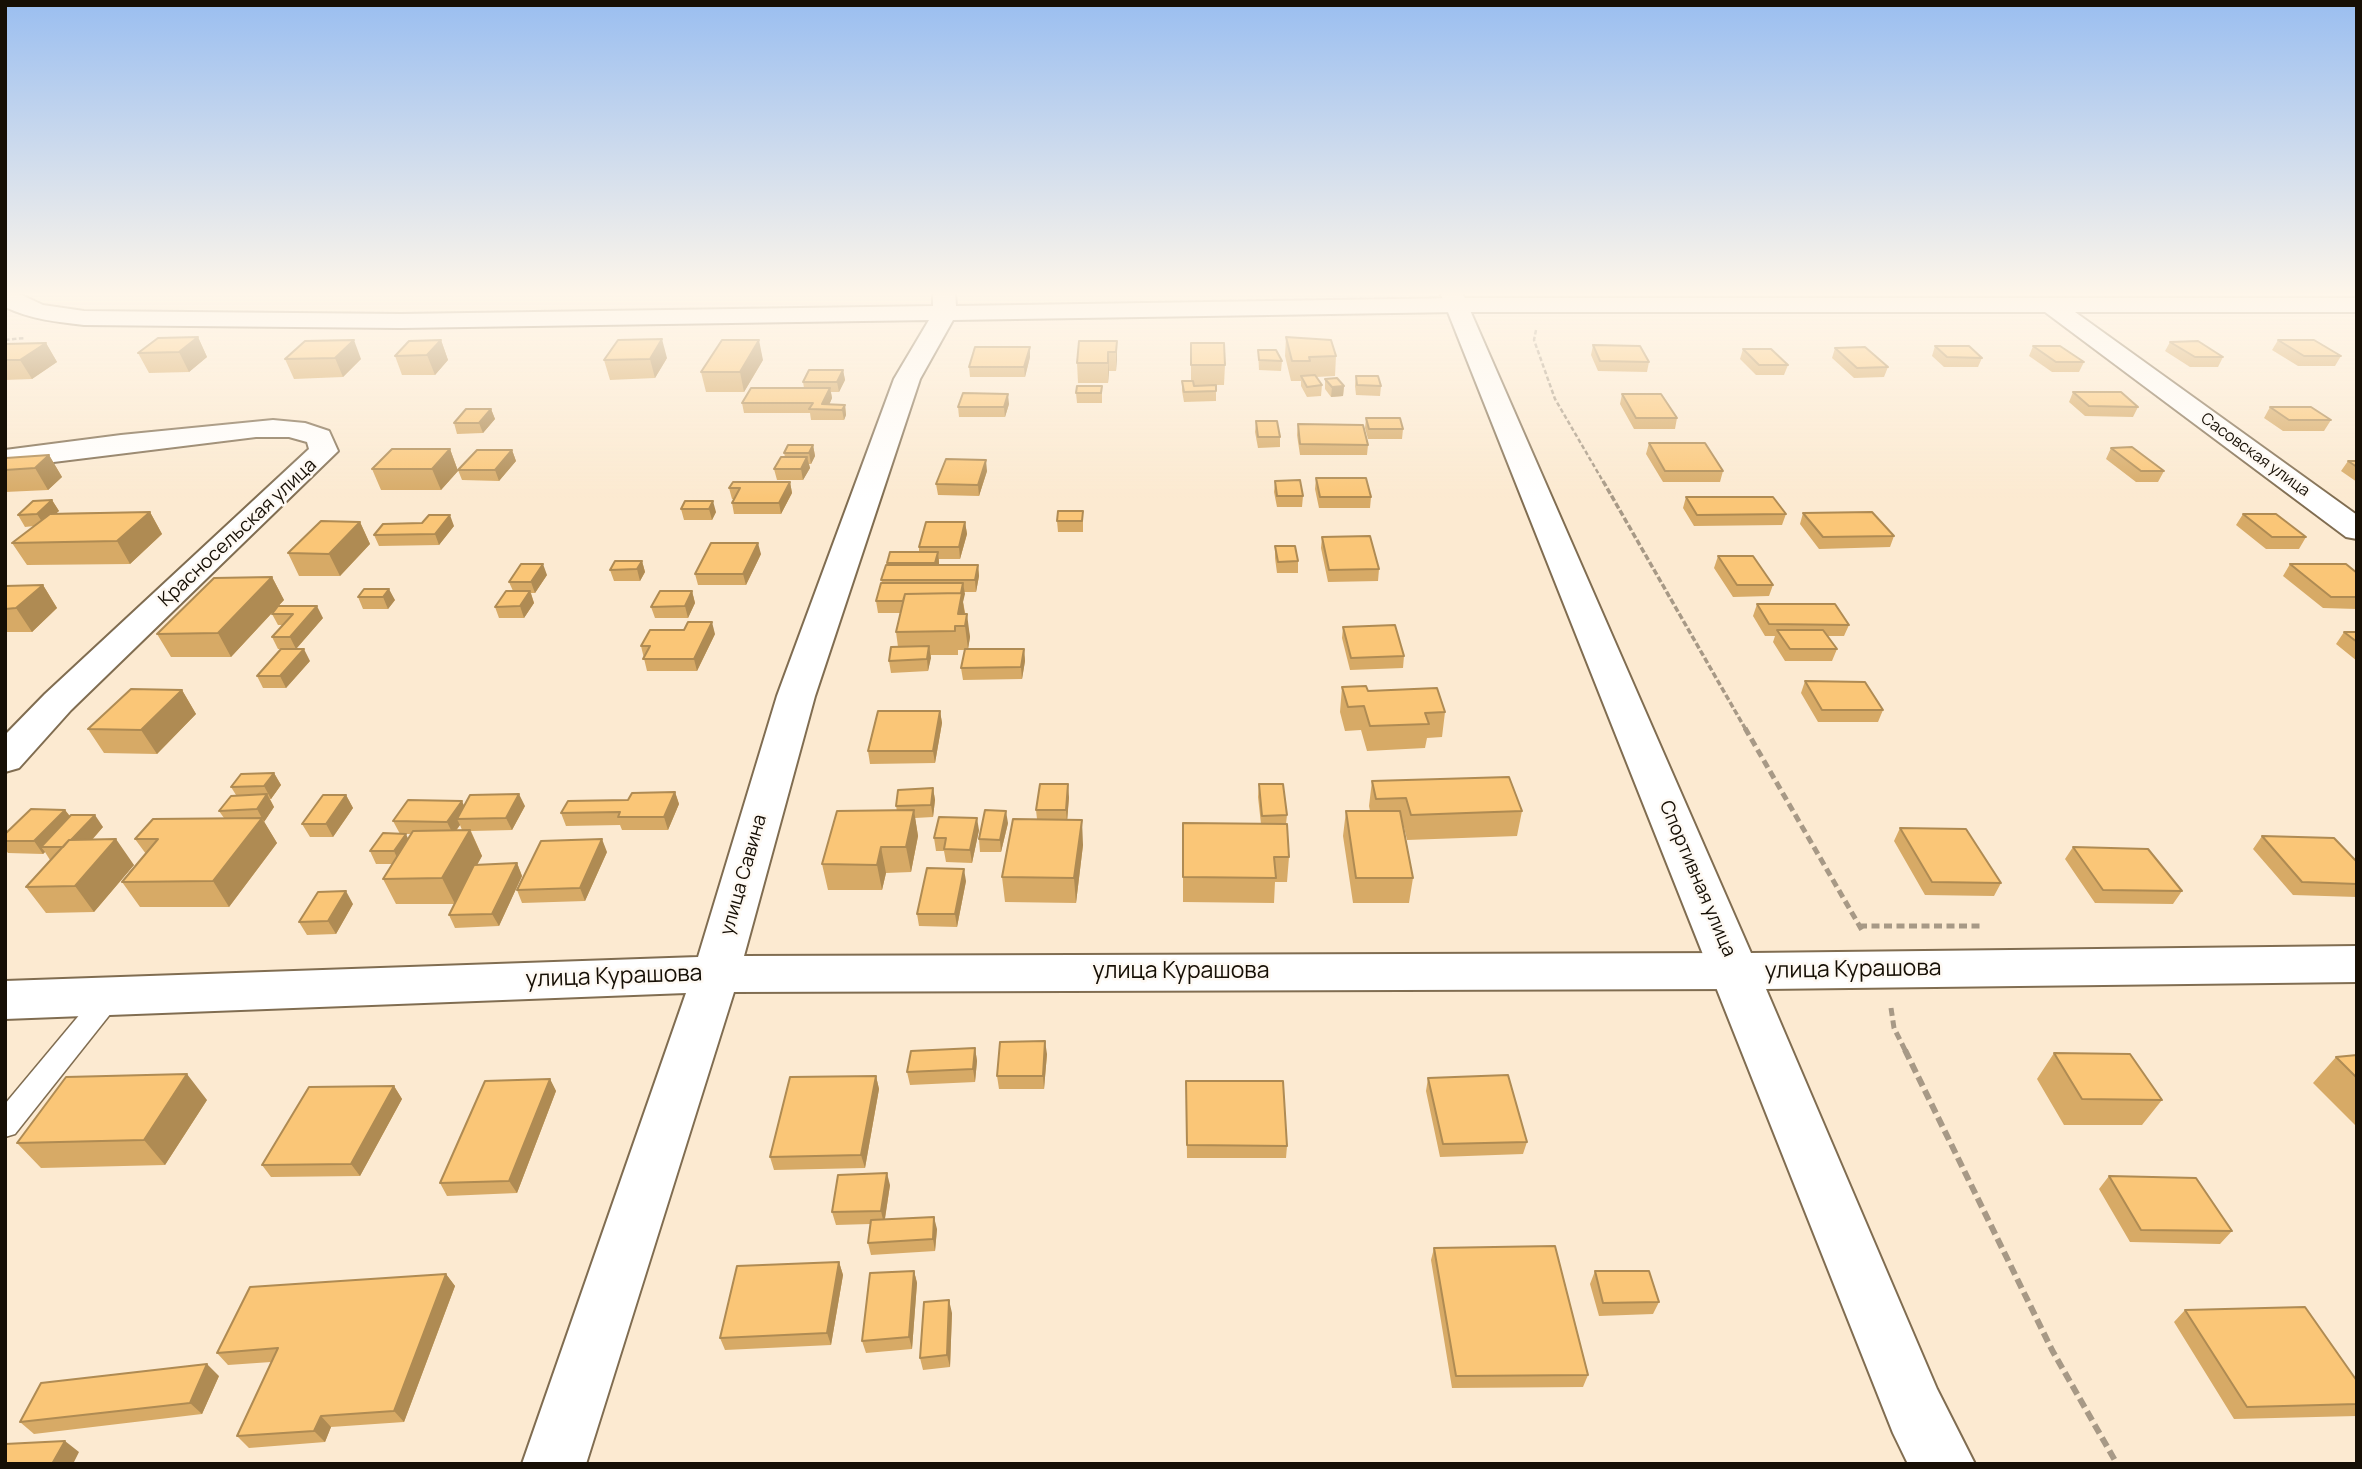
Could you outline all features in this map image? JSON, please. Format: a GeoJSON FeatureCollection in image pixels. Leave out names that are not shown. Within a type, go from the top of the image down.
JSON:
{"type":"FeatureCollection","features":[{"type":"Feature","properties":{"kind":"street","name":"улица Савина"},"geometry":{"type":"LineString","coordinates":[[554,1464],[716,974],[801,683],[907,379],[916,361]]}},
{"type":"Feature","properties":{"kind":"street","name":"Спортивная улица"},"geometry":{"type":"LineString","coordinates":[[1480,361],[1915,1411],[1943,1464]]}},
{"type":"Feature","properties":{"kind":"street","name":"Сасовская улица"},"geometry":{"type":"LineString","coordinates":[[2126,361],[2357,530]]}},
{"type":"Feature","properties":{"kind":"street","name":"Красносельская улица"},"geometry":{"type":"LineString","coordinates":[[5,458],[107,444],[281,428],[306,431],[319,437],[324,451],[58,702],[5,759]]}},
{"type":"Feature","properties":{"kind":"street","name":"улица Курашова"},"geometry":{"type":"LineString","coordinates":[[5,1000],[716,974],[1735,971],[2357,964]]}},
{"type":"Feature","properties":{"kind":"lane"},"geometry":{"type":"LineString","coordinates":[[5,1125],[110,996]]}},
{"type":"Feature","properties":{"kind":"path"},"geometry":{"type":"LineString","coordinates":[[1541,361],[1555,399],[1884,969],[1894,1028],[2052,1350],[2117,1464]]}},
{"type":"Feature","properties":{"kind":"building"},"geometry":{"type":"Polygon","coordinates":[[[709,361],[747,361],[740,372],[701,372],[709,361]]]}},
{"type":"Feature","properties":{"kind":"building"},"geometry":{"type":"Polygon","coordinates":[[[971,361],[1026,361],[1024,367],[969,367],[971,361]]]}},
{"type":"Feature","properties":{"kind":"building"},"geometry":{"type":"Polygon","coordinates":[[[1077,361],[1108,361],[1108,363],[1077,363],[1077,361]]]}},
{"type":"Feature","properties":{"kind":"building"},"geometry":{"type":"Polygon","coordinates":[[[1191,361],[1225,361],[1225,365],[1191,365],[1191,361]]]}},
{"type":"Feature","properties":{"kind":"building"},"geometry":{"type":"Polygon","coordinates":[[[1600,361],[1648,361],[1649,362],[1600,361]]]}},
{"type":"Feature","properties":{"kind":"building"},"geometry":{"type":"Polygon","coordinates":[[[1755,361],[1783,361],[1788,365],[1759,365],[1755,361]]]}},
{"type":"Feature","properties":{"kind":"building"},"geometry":{"type":"Polygon","coordinates":[[[1849,361],[1881,361],[1888,367],[1857,368],[1849,361]]]}},
{"type":"Feature","properties":{"kind":"building"},"geometry":{"type":"Polygon","coordinates":[[[2054,361],[2084,362],[2056,362],[2054,361]]]}},
{"type":"Feature","properties":{"kind":"building"},"geometry":{"type":"Polygon","coordinates":[[[809,370],[843,370],[837,382],[803,382],[809,370]]]}},
{"type":"Feature","properties":{"kind":"building"},"geometry":{"type":"Polygon","coordinates":[[[1315,375],[1322,385],[1307,387],[1301,376],[1315,375]]]}},
{"type":"Feature","properties":{"kind":"building"},"geometry":{"type":"Polygon","coordinates":[[[1356,376],[1378,376],[1381,386],[1357,385],[1356,376]]]}},
{"type":"Feature","properties":{"kind":"building"},"geometry":{"type":"Polygon","coordinates":[[[1337,378],[1344,386],[1332,387],[1325,379],[1337,378]]]}},
{"type":"Feature","properties":{"kind":"building"},"geometry":{"type":"Polygon","coordinates":[[[1182,381],[1193,381],[1194,386],[1216,385],[1216,391],[1184,392],[1182,381]]]}},
{"type":"Feature","properties":{"kind":"building"},"geometry":{"type":"Polygon","coordinates":[[[1077,386],[1102,386],[1101,393],[1076,393],[1077,386]]]}},
{"type":"Feature","properties":{"kind":"building"},"geometry":{"type":"Polygon","coordinates":[[[751,388],[830,388],[822,404],[845,405],[842,410],[809,409],[813,403],[742,403],[751,388]]]}},
{"type":"Feature","properties":{"kind":"building"},"geometry":{"type":"Polygon","coordinates":[[[2073,392],[2121,392],[2138,407],[2089,406],[2073,392]]]}},
{"type":"Feature","properties":{"kind":"building"},"geometry":{"type":"Polygon","coordinates":[[[963,393],[1008,394],[1004,407],[958,407],[963,393]]]}},
{"type":"Feature","properties":{"kind":"building"},"geometry":{"type":"Polygon","coordinates":[[[1622,394],[1661,394],[1677,418],[1636,418],[1622,394]]]}},
{"type":"Feature","properties":{"kind":"building"},"geometry":{"type":"Polygon","coordinates":[[[2270,407],[2311,407],[2331,420],[2289,420],[2270,407]]]}},
{"type":"Feature","properties":{"kind":"building"},"geometry":{"type":"Polygon","coordinates":[[[466,409],[491,409],[479,423],[454,423],[466,409]]]}},
{"type":"Feature","properties":{"kind":"building"},"geometry":{"type":"Polygon","coordinates":[[[1366,418],[1400,418],[1403,429],[1369,429],[1366,418]]]}},
{"type":"Feature","properties":{"kind":"building"},"geometry":{"type":"Polygon","coordinates":[[[1256,421],[1277,421],[1280,437],[1258,437],[1256,421]]]}},
{"type":"Feature","properties":{"kind":"building"},"geometry":{"type":"Polygon","coordinates":[[[1298,424],[1363,425],[1368,445],[1300,444],[1298,424]]]}},
{"type":"Feature","properties":{"kind":"building"},"geometry":{"type":"Polygon","coordinates":[[[1649,443],[1705,443],[1723,471],[1665,471],[1649,443]]]}},
{"type":"Feature","properties":{"kind":"building"},"geometry":{"type":"Polygon","coordinates":[[[788,445],[813,445],[809,453],[784,453],[788,445]]]}},
{"type":"Feature","properties":{"kind":"building"},"geometry":{"type":"Polygon","coordinates":[[[2132,447],[2164,471],[2141,471],[2111,448],[2132,447]]]}},
{"type":"Feature","properties":{"kind":"building"},"geometry":{"type":"Polygon","coordinates":[[[392,449],[450,449],[432,469],[372,469],[392,449]]]}},
{"type":"Feature","properties":{"kind":"building"},"geometry":{"type":"Polygon","coordinates":[[[477,450],[512,450],[495,470],[458,470],[477,450]]]}},
{"type":"Feature","properties":{"kind":"building"},"geometry":{"type":"Polygon","coordinates":[[[49,455],[35,468],[5,470],[6,458],[49,455]]]}},
{"type":"Feature","properties":{"kind":"building"},"geometry":{"type":"Polygon","coordinates":[[[781,457],[807,457],[801,469],[774,469],[781,457]]]}},
{"type":"Feature","properties":{"kind":"building"},"geometry":{"type":"Polygon","coordinates":[[[946,459],[986,460],[978,485],[936,484],[946,459]]]}},
{"type":"Feature","properties":{"kind":"building"},"geometry":{"type":"Polygon","coordinates":[[[1316,478],[1366,478],[1371,497],[1320,497],[1316,478]]]}},
{"type":"Feature","properties":{"kind":"building"},"geometry":{"type":"Polygon","coordinates":[[[1300,480],[1303,496],[1277,496],[1275,481],[1300,480]]]}},
{"type":"Feature","properties":{"kind":"building"},"geometry":{"type":"Polygon","coordinates":[[[733,482],[790,482],[779,503],[732,503],[740,488],[729,488],[733,482]]]}},
{"type":"Feature","properties":{"kind":"building"},"geometry":{"type":"Polygon","coordinates":[[[1686,497],[1773,497],[1786,514],[1697,515],[1686,497]]]}},
{"type":"Feature","properties":{"kind":"building"},"geometry":{"type":"Polygon","coordinates":[[[52,500],[37,514],[18,515],[33,501],[52,500]]]}},
{"type":"Feature","properties":{"kind":"building"},"geometry":{"type":"Polygon","coordinates":[[[685,501],[713,501],[709,509],[681,509],[685,501]]]}},
{"type":"Feature","properties":{"kind":"building"},"geometry":{"type":"Polygon","coordinates":[[[1058,511],[1083,511],[1082,521],[1057,521],[1058,511]]]}},
{"type":"Feature","properties":{"kind":"building"},"geometry":{"type":"Polygon","coordinates":[[[150,512],[117,541],[12,543],[50,514],[150,512]]]}},
{"type":"Feature","properties":{"kind":"building"},"geometry":{"type":"Polygon","coordinates":[[[1872,512],[1894,536],[1823,537],[1803,513],[1872,512]]]}},
{"type":"Feature","properties":{"kind":"building"},"geometry":{"type":"Polygon","coordinates":[[[2243,514],[2276,514],[2306,537],[2272,537],[2243,514]]]}},
{"type":"Feature","properties":{"kind":"building"},"geometry":{"type":"Polygon","coordinates":[[[429,515],[450,515],[435,534],[374,535],[383,524],[422,523],[429,515]]]}},
{"type":"Feature","properties":{"kind":"building"},"geometry":{"type":"Polygon","coordinates":[[[321,521],[360,522],[329,554],[288,553],[321,521]]]}},
{"type":"Feature","properties":{"kind":"building"},"geometry":{"type":"Polygon","coordinates":[[[926,522],[965,522],[959,547],[919,547],[926,522]]]}},
{"type":"Feature","properties":{"kind":"building"},"geometry":{"type":"Polygon","coordinates":[[[1370,536],[1379,569],[1329,570],[1322,537],[1370,536]]]}},
{"type":"Feature","properties":{"kind":"building"},"geometry":{"type":"Polygon","coordinates":[[[711,543],[758,543],[743,574],[695,574],[711,543]]]}},
{"type":"Feature","properties":{"kind":"building"},"geometry":{"type":"Polygon","coordinates":[[[1275,546],[1295,546],[1298,561],[1278,562],[1275,546]]]}},
{"type":"Feature","properties":{"kind":"building"},"geometry":{"type":"Polygon","coordinates":[[[890,552],[938,552],[935,563],[887,563],[890,552]]]}},
{"type":"Feature","properties":{"kind":"building"},"geometry":{"type":"Polygon","coordinates":[[[1718,556],[1753,556],[1773,585],[1737,585],[1718,556]]]}},
{"type":"Feature","properties":{"kind":"building"},"geometry":{"type":"Polygon","coordinates":[[[615,561],[642,561],[637,569],[610,570],[615,561]]]}},
{"type":"Feature","properties":{"kind":"building"},"geometry":{"type":"Polygon","coordinates":[[[521,564],[543,564],[531,582],[509,582],[521,564]]]}},
{"type":"Feature","properties":{"kind":"building"},"geometry":{"type":"Polygon","coordinates":[[[2290,564],[2346,564],[2357,573],[2357,597],[2331,597],[2290,564]]]}},
{"type":"Feature","properties":{"kind":"building"},"geometry":{"type":"Polygon","coordinates":[[[886,565],[978,565],[975,580],[881,580],[886,565]]]}},
{"type":"Feature","properties":{"kind":"building"},"geometry":{"type":"Polygon","coordinates":[[[272,577],[218,633],[157,634],[214,578],[272,577]]]}},
{"type":"Feature","properties":{"kind":"building"},"geometry":{"type":"Polygon","coordinates":[[[881,583],[963,583],[961,593],[905,594],[903,601],[876,601],[881,583]]]}},
{"type":"Feature","properties":{"kind":"building"},"geometry":{"type":"Polygon","coordinates":[[[43,585],[16,608],[5,609],[5,586],[43,585]]]}},
{"type":"Feature","properties":{"kind":"building"},"geometry":{"type":"Polygon","coordinates":[[[364,589],[389,589],[383,597],[358,597],[364,589]]]}},
{"type":"Feature","properties":{"kind":"building"},"geometry":{"type":"Polygon","coordinates":[[[506,591],[530,591],[520,606],[495,607],[506,591]]]}},
{"type":"Feature","properties":{"kind":"building"},"geometry":{"type":"Polygon","coordinates":[[[660,591],[692,591],[685,606],[651,607],[660,591]]]}},
{"type":"Feature","properties":{"kind":"building"},"geometry":{"type":"Polygon","coordinates":[[[962,593],[958,614],[967,614],[965,626],[955,626],[955,631],[896,632],[905,594],[962,593]]]}},
{"type":"Feature","properties":{"kind":"building"},"geometry":{"type":"Polygon","coordinates":[[[1757,604],[1835,604],[1849,625],[1769,624],[1757,604]]]}},
{"type":"Feature","properties":{"kind":"building"},"geometry":{"type":"Polygon","coordinates":[[[278,606],[317,606],[290,637],[272,637],[293,614],[272,614],[278,606]]]}},
{"type":"Feature","properties":{"kind":"building"},"geometry":{"type":"Polygon","coordinates":[[[688,622],[712,622],[694,659],[643,659],[650,646],[641,646],[650,630],[684,630],[688,622]]]}},
{"type":"Feature","properties":{"kind":"building"},"geometry":{"type":"Polygon","coordinates":[[[1395,625],[1404,656],[1351,658],[1343,627],[1395,625]]]}},
{"type":"Feature","properties":{"kind":"building"},"geometry":{"type":"Polygon","coordinates":[[[1777,630],[1823,630],[1837,649],[1790,649],[1777,630]]]}},
{"type":"Feature","properties":{"kind":"building"},"geometry":{"type":"Polygon","coordinates":[[[2344,632],[2357,632],[2357,642],[2344,632]]]}},
{"type":"Feature","properties":{"kind":"building"},"geometry":{"type":"Polygon","coordinates":[[[929,646],[927,659],[889,661],[891,647],[929,646]]]}},
{"type":"Feature","properties":{"kind":"building"},"geometry":{"type":"Polygon","coordinates":[[[281,649],[304,649],[280,676],[257,676],[281,649]]]}},
{"type":"Feature","properties":{"kind":"building"},"geometry":{"type":"Polygon","coordinates":[[[965,649],[1024,649],[1021,667],[961,668],[965,649]]]}},
{"type":"Feature","properties":{"kind":"building"},"geometry":{"type":"Polygon","coordinates":[[[1805,681],[1865,682],[1883,710],[1822,710],[1805,681]]]}},
{"type":"Feature","properties":{"kind":"building"},"geometry":{"type":"Polygon","coordinates":[[[1366,686],[1368,691],[1437,688],[1445,712],[1425,713],[1429,724],[1370,726],[1364,706],[1348,707],[1342,687],[1366,686]]]}},
{"type":"Feature","properties":{"kind":"building"},"geometry":{"type":"Polygon","coordinates":[[[131,689],[182,690],[141,730],[88,729],[131,689]]]}},
{"type":"Feature","properties":{"kind":"building"},"geometry":{"type":"Polygon","coordinates":[[[878,711],[940,711],[933,751],[868,751],[878,711]]]}},
{"type":"Feature","properties":{"kind":"building"},"geometry":{"type":"Polygon","coordinates":[[[274,773],[264,786],[231,787],[241,774],[274,773]]]}},
{"type":"Feature","properties":{"kind":"building"},"geometry":{"type":"Polygon","coordinates":[[[1509,777],[1522,811],[1411,815],[1406,798],[1376,799],[1372,781],[1509,777]]]}},
{"type":"Feature","properties":{"kind":"building"},"geometry":{"type":"Polygon","coordinates":[[[1040,784],[1068,784],[1066,810],[1036,810],[1040,784]]]}},
{"type":"Feature","properties":{"kind":"building"},"geometry":{"type":"Polygon","coordinates":[[[1259,784],[1283,784],[1287,815],[1262,816],[1259,784]]]}},
{"type":"Feature","properties":{"kind":"building"},"geometry":{"type":"Polygon","coordinates":[[[933,788],[931,805],[896,806],[898,790],[933,788]]]}},
{"type":"Feature","properties":{"kind":"building"},"geometry":{"type":"Polygon","coordinates":[[[675,792],[664,817],[618,817],[620,812],[561,813],[568,801],[628,800],[632,793],[675,792]]]}},
{"type":"Feature","properties":{"kind":"building"},"geometry":{"type":"Polygon","coordinates":[[[267,794],[257,809],[219,811],[231,796],[267,794]]]}},
{"type":"Feature","properties":{"kind":"building"},"geometry":{"type":"Polygon","coordinates":[[[519,794],[506,818],[457,819],[470,795],[519,794]]]}},
{"type":"Feature","properties":{"kind":"building"},"geometry":{"type":"Polygon","coordinates":[[[323,795],[346,795],[326,824],[302,824],[323,795]]]}},
{"type":"Feature","properties":{"kind":"building"},"geometry":{"type":"Polygon","coordinates":[[[408,800],[462,801],[447,822],[393,821],[408,800]]]}},
{"type":"Feature","properties":{"kind":"building"},"geometry":{"type":"Polygon","coordinates":[[[31,809],[65,810],[34,841],[5,841],[5,834],[31,809]]]}},
{"type":"Feature","properties":{"kind":"building"},"geometry":{"type":"Polygon","coordinates":[[[914,810],[906,847],[881,847],[877,865],[822,864],[837,811],[914,810]]]}},
{"type":"Feature","properties":{"kind":"building"},"geometry":{"type":"Polygon","coordinates":[[[985,810],[1006,811],[1000,840],[979,839],[985,810]]]}},
{"type":"Feature","properties":{"kind":"building"},"geometry":{"type":"Polygon","coordinates":[[[1346,811],[1400,811],[1413,878],[1356,878],[1346,811]]]}},
{"type":"Feature","properties":{"kind":"building"},"geometry":{"type":"Polygon","coordinates":[[[71,815],[95,815],[63,847],[41,847],[71,815]]]}},
{"type":"Feature","properties":{"kind":"building"},"geometry":{"type":"Polygon","coordinates":[[[939,817],[977,818],[970,850],[944,849],[946,838],[934,838],[939,817]]]}},
{"type":"Feature","properties":{"kind":"building"},"geometry":{"type":"Polygon","coordinates":[[[262,818],[213,881],[122,882],[158,839],[135,839],[153,819],[262,818]]]}},
{"type":"Feature","properties":{"kind":"building"},"geometry":{"type":"Polygon","coordinates":[[[1013,819],[1082,820],[1074,878],[1002,877],[1013,819]]]}},
{"type":"Feature","properties":{"kind":"building"},"geometry":{"type":"Polygon","coordinates":[[[1183,823],[1287,824],[1289,857],[1274,857],[1276,878],[1183,877],[1183,823]]]}},
{"type":"Feature","properties":{"kind":"building"},"geometry":{"type":"Polygon","coordinates":[[[1900,828],[1966,829],[2001,883],[1932,882],[1900,828]]]}},
{"type":"Feature","properties":{"kind":"building"},"geometry":{"type":"Polygon","coordinates":[[[470,830],[442,878],[383,879],[413,831],[470,830]]]}},
{"type":"Feature","properties":{"kind":"building"},"geometry":{"type":"Polygon","coordinates":[[[383,833],[406,834],[394,851],[370,851],[383,833]]]}},
{"type":"Feature","properties":{"kind":"building"},"geometry":{"type":"Polygon","coordinates":[[[2262,836],[2334,838],[2357,862],[2357,884],[2302,882],[2262,836]]]}},
{"type":"Feature","properties":{"kind":"building"},"geometry":{"type":"Polygon","coordinates":[[[116,839],[75,886],[26,887],[69,840],[116,839]]]}},
{"type":"Feature","properties":{"kind":"building"},"geometry":{"type":"Polygon","coordinates":[[[602,839],[580,888],[517,890],[541,841],[602,839]]]}},
{"type":"Feature","properties":{"kind":"building"},"geometry":{"type":"Polygon","coordinates":[[[2073,847],[2148,849],[2182,891],[2103,890],[2073,847]]]}},
{"type":"Feature","properties":{"kind":"building"},"geometry":{"type":"Polygon","coordinates":[[[517,863],[492,914],[449,915],[474,865],[517,863]]]}},
{"type":"Feature","properties":{"kind":"building"},"geometry":{"type":"Polygon","coordinates":[[[927,868],[964,869],[955,914],[917,914],[927,868]]]}},
{"type":"Feature","properties":{"kind":"building"},"geometry":{"type":"Polygon","coordinates":[[[346,891],[328,921],[299,922],[318,892],[346,891]]]}},
{"type":"Feature","properties":{"kind":"building"},"geometry":{"type":"Polygon","coordinates":[[[1045,1041],[1043,1076],[997,1076],[1000,1042],[1045,1041]]]}},
{"type":"Feature","properties":{"kind":"building"},"geometry":{"type":"Polygon","coordinates":[[[975,1048],[973,1069],[907,1072],[911,1051],[975,1048]]]}},
{"type":"Feature","properties":{"kind":"building"},"geometry":{"type":"Polygon","coordinates":[[[2054,1053],[2130,1054],[2162,1100],[2082,1099],[2054,1053]]]}},
{"type":"Feature","properties":{"kind":"building"},"geometry":{"type":"Polygon","coordinates":[[[2357,1055],[2357,1078],[2336,1057],[2357,1055]]]}},
{"type":"Feature","properties":{"kind":"building"},"geometry":{"type":"Polygon","coordinates":[[[187,1074],[144,1140],[17,1143],[66,1077],[187,1074]]]}},
{"type":"Feature","properties":{"kind":"building"},"geometry":{"type":"Polygon","coordinates":[[[1508,1075],[1527,1142],[1443,1144],[1428,1078],[1508,1075]]]}},
{"type":"Feature","properties":{"kind":"building"},"geometry":{"type":"Polygon","coordinates":[[[876,1076],[861,1155],[770,1157],[790,1077],[876,1076]]]}},
{"type":"Feature","properties":{"kind":"building"},"geometry":{"type":"Polygon","coordinates":[[[550,1079],[509,1181],[440,1183],[485,1081],[550,1079]]]}},
{"type":"Feature","properties":{"kind":"building"},"geometry":{"type":"Polygon","coordinates":[[[1186,1081],[1283,1081],[1287,1146],[1187,1145],[1186,1081]]]}},
{"type":"Feature","properties":{"kind":"building"},"geometry":{"type":"Polygon","coordinates":[[[394,1086],[351,1164],[262,1165],[309,1087],[394,1086]]]}},
{"type":"Feature","properties":{"kind":"building"},"geometry":{"type":"Polygon","coordinates":[[[887,1173],[881,1211],[832,1212],[838,1175],[887,1173]]]}},
{"type":"Feature","properties":{"kind":"building"},"geometry":{"type":"Polygon","coordinates":[[[2109,1176],[2196,1178],[2232,1231],[2141,1230],[2109,1176]]]}},
{"type":"Feature","properties":{"kind":"building"},"geometry":{"type":"Polygon","coordinates":[[[934,1217],[933,1239],[868,1243],[871,1220],[934,1217]]]}},
{"type":"Feature","properties":{"kind":"building"},"geometry":{"type":"Polygon","coordinates":[[[1555,1246],[1588,1375],[1456,1376],[1434,1248],[1555,1246]]]}},
{"type":"Feature","properties":{"kind":"building"},"geometry":{"type":"Polygon","coordinates":[[[839,1262],[827,1333],[720,1338],[737,1266],[839,1262]]]}},
{"type":"Feature","properties":{"kind":"building"},"geometry":{"type":"Polygon","coordinates":[[[914,1271],[909,1337],[862,1341],[870,1273],[914,1271]]]}},
{"type":"Feature","properties":{"kind":"building"},"geometry":{"type":"Polygon","coordinates":[[[1595,1271],[1649,1271],[1659,1302],[1603,1303],[1595,1271]]]}},
{"type":"Feature","properties":{"kind":"building"},"geometry":{"type":"Polygon","coordinates":[[[446,1274],[394,1411],[321,1416],[314,1431],[237,1436],[278,1348],[217,1353],[250,1287],[446,1274]]]}},
{"type":"Feature","properties":{"kind":"building"},"geometry":{"type":"Polygon","coordinates":[[[949,1300],[947,1355],[920,1358],[924,1302],[949,1300]]]}},
{"type":"Feature","properties":{"kind":"building"},"geometry":{"type":"Polygon","coordinates":[[[2305,1307],[2357,1381],[2357,1404],[2247,1407],[2185,1310],[2305,1307]]]}},
{"type":"Feature","properties":{"kind":"building"},"geometry":{"type":"Polygon","coordinates":[[[207,1364],[190,1403],[20,1422],[41,1383],[207,1364]]]}},
{"type":"Feature","properties":{"kind":"building"},"geometry":{"type":"Polygon","coordinates":[[[65,1441],[52,1464],[5,1464],[5,1444],[65,1441]]]}}]}
